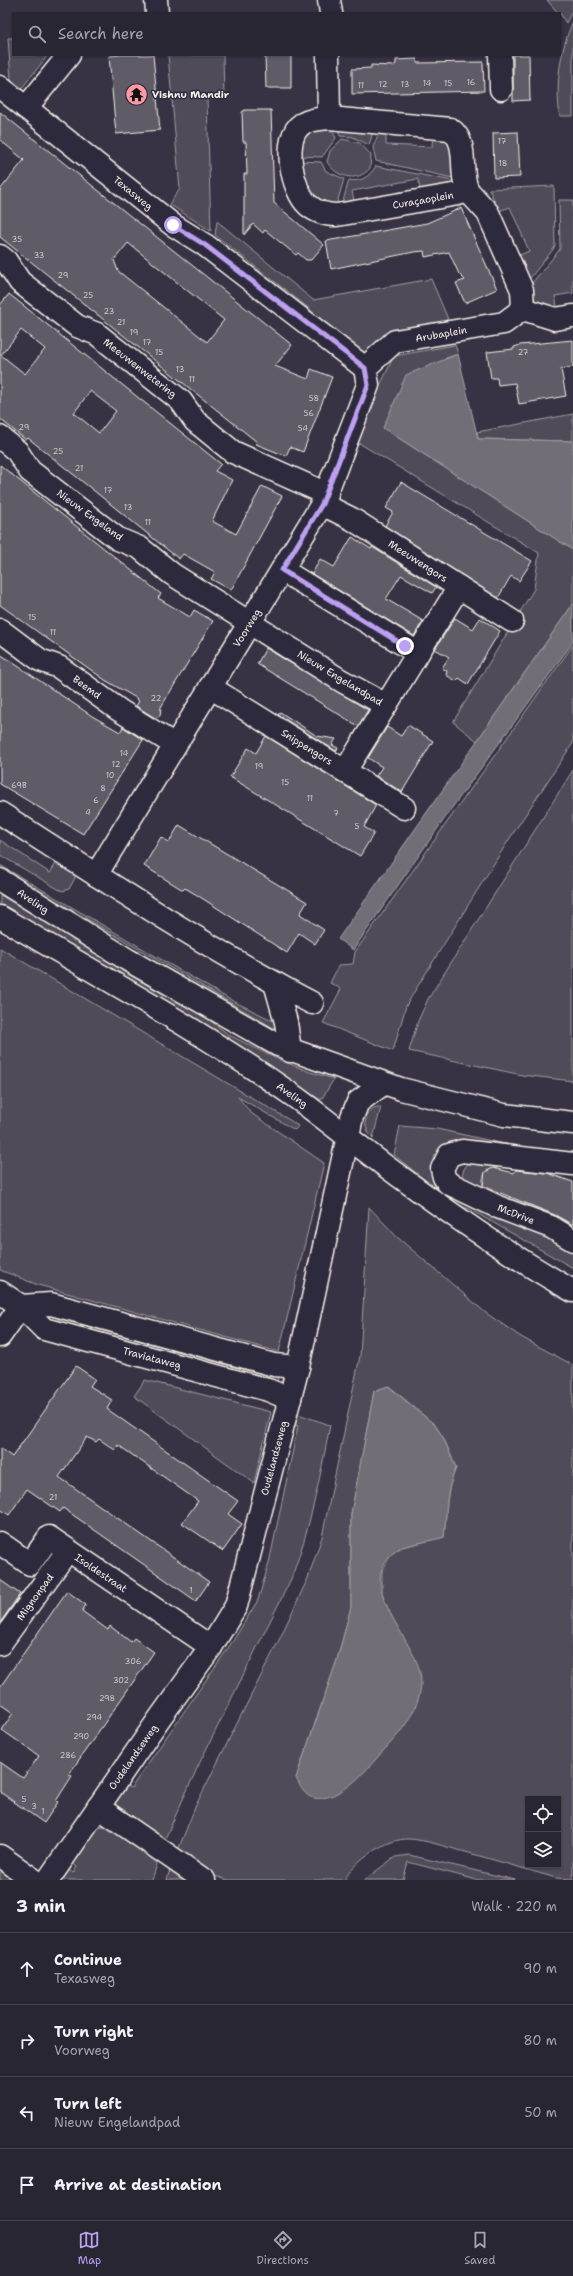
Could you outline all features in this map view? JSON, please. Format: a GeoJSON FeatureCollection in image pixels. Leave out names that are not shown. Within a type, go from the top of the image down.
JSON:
{"type":"FeatureCollection","features":[{"type":"Feature","properties":{"kind":"street"},"geometry":{"type":"LineString","coordinates":[[156,0],[157,12]]}},
{"type":"Feature","properties":{"kind":"street"},"geometry":{"type":"LineString","coordinates":[[329,0],[331,12]]}},
{"type":"Feature","properties":{"kind":"street"},"geometry":{"type":"LineString","coordinates":[[26,108],[68,56]]}},
{"type":"Feature","properties":{"kind":"street"},"geometry":{"type":"LineString","coordinates":[[328,56],[329,118]]}},
{"type":"Feature","properties":{"kind":"street"},"geometry":{"type":"LineString","coordinates":[[500,56],[500,89]]}},
{"type":"Feature","properties":{"kind":"street","name":"Texasweg"},"geometry":{"type":"LineString","coordinates":[[0,87],[173,225],[205,245],[365,368]]}},
{"type":"Feature","properties":{"kind":"street","name":"Curaçaoplein"},"geometry":{"type":"LineString","coordinates":[[329,118],[450,129],[459,138],[461,145],[463,182],[468,190],[451,196],[337,215],[328,215],[317,211],[308,205],[299,194],[293,176],[292,142],[296,130],[302,125],[329,118]]}},
{"type":"Feature","properties":{"kind":"street"},"geometry":{"type":"LineString","coordinates":[[468,190],[488,213],[522,290],[523,310],[555,319],[573,316]]}},
{"type":"Feature","properties":{"kind":"street","name":"Meeuwenwetering"},"geometry":{"type":"LineString","coordinates":[[0,256],[6,261],[20,282],[77,326],[97,334],[182,401],[195,421],[233,452],[324,499]]}},
{"type":"Feature","properties":{"kind":"street","name":"Arubaplein"},"geometry":{"type":"LineString","coordinates":[[365,368],[395,342],[504,323],[523,310]]}},
{"type":"Feature","properties":{"kind":"street","name":"Voorweg"},"geometry":{"type":"LineString","coordinates":[[96,875],[324,499],[368,385],[365,368]]}},
{"type":"Feature","properties":{"kind":"street","name":"Nieuw Engeland"},"geometry":{"type":"LineString","coordinates":[[0,437],[17,451],[30,471],[118,539],[140,548],[172,574],[250,622]]}},
{"type":"Feature","properties":{"kind":"street","name":"Meeuwengors"},"geometry":{"type":"LineString","coordinates":[[324,499],[352,519],[512,621]]}},
{"type":"Feature","properties":{"kind":"street"},"geometry":{"type":"LineString","coordinates":[[282,570],[418,653]]}},
{"type":"Feature","properties":{"kind":"street","name":"Nieuw Engelandpad"},"geometry":{"type":"LineString","coordinates":[[250,622],[342,681],[386,705],[459,587]]}},
{"type":"Feature","properties":{"kind":"street","name":"Beemd"},"geometry":{"type":"LineString","coordinates":[[0,630],[40,660],[59,667],[119,710],[175,744]]}},
{"type":"Feature","properties":{"kind":"street","name":"Snippengors"},"geometry":{"type":"LineString","coordinates":[[210,687],[404,808]]}},
{"type":"Feature","properties":{"kind":"street"},"geometry":{"type":"LineString","coordinates":[[345,771],[386,705]]}},
{"type":"Feature","properties":{"kind":"street"},"geometry":{"type":"LineString","coordinates":[[0,813],[96,875],[275,983],[312,1003]]}},
{"type":"Feature","properties":{"kind":"street","name":"Aveling"},"geometry":{"type":"LineString","coordinates":[[0,880],[128,960],[278,1045],[383,1084],[504,1115],[573,1123]]}},
{"type":"Feature","properties":{"kind":"street","name":"Aveling"},"geometry":{"type":"LineString","coordinates":[[0,917],[248,1064],[348,1136],[384,1165],[497,1246],[535,1270],[573,1291]]}},
{"type":"Feature","properties":{"kind":"street"},"geometry":{"type":"LineString","coordinates":[[275,983],[286,1022],[290,1050]]}},
{"type":"Feature","properties":{"kind":"street","name":"Oudelandseweg"},"geometry":{"type":"LineString","coordinates":[[48,1880],[211,1648],[236,1606],[298,1367],[348,1136],[358,1102],[383,1084]]}},
{"type":"Feature","properties":{"kind":"street","name":"McDrive"},"geometry":{"type":"LineString","coordinates":[[573,1164],[476,1152],[455,1152],[445,1161],[442,1169],[444,1177],[448,1183],[458,1189],[498,1207],[551,1227],[573,1240]]}},
{"type":"Feature","properties":{"kind":"street","name":"Traviataweg"},"geometry":{"type":"LineString","coordinates":[[0,1292],[21,1306],[44,1329],[268,1390],[290,1399]]}},
{"type":"Feature","properties":{"kind":"street"},"geometry":{"type":"LineString","coordinates":[[0,1336],[21,1306],[51,1304],[274,1365],[298,1367]]}},
{"type":"Feature","properties":{"kind":"street","name":"Isoldestraat"},"geometry":{"type":"LineString","coordinates":[[0,1543],[30,1564],[49,1537],[211,1648]]}},
{"type":"Feature","properties":{"kind":"street","name":"Mignonpad"},"geometry":{"type":"LineString","coordinates":[[0,1644],[68,1550]]}},
{"type":"Feature","properties":{"kind":"street"},"geometry":{"type":"LineString","coordinates":[[98,1807],[204,1880]]}},
{"type":"Feature","properties":{"kind":"street"},"geometry":{"type":"LineString","coordinates":[[0,1856],[34,1880]]}},
{"type":"Feature","properties":{"kind":"shaded area"},"geometry":{"type":"Polygon","coordinates":[[[547,0],[573,0],[573,9],[566,23],[561,12],[557,12],[547,0]]]}},
{"type":"Feature","properties":{"kind":"shaded area"},"geometry":{"type":"Polygon","coordinates":[[[573,21],[573,116],[560,116],[558,80],[565,44],[573,21]]]}},
{"type":"Feature","properties":{"kind":"shaded area"},"geometry":{"type":"Polygon","coordinates":[[[8,38],[12,38],[12,56],[47,56],[22,88],[11,80],[8,38]]]}},
{"type":"Feature","properties":{"kind":"shaded area"},"geometry":{"type":"Polygon","coordinates":[[[168,56],[223,56],[224,98],[207,99],[211,231],[169,204],[180,189],[168,56]]]}},
{"type":"Feature","properties":{"kind":"shaded area"},"geometry":{"type":"Polygon","coordinates":[[[330,126],[336,138],[322,157],[299,156],[305,133],[330,126]]]}},
{"type":"Feature","properties":{"kind":"shaded area"},"geometry":{"type":"Polygon","coordinates":[[[337,127],[374,129],[369,145],[353,137],[340,136],[337,127]]]}},
{"type":"Feature","properties":{"kind":"shaded area"},"geometry":{"type":"Polygon","coordinates":[[[380,130],[386,130],[386,145],[432,147],[433,132],[451,140],[457,179],[376,161],[373,147],[380,130]]]}},
{"type":"Feature","properties":{"kind":"shaded area"},"geometry":{"type":"Polygon","coordinates":[[[342,139],[360,143],[371,155],[370,168],[360,176],[348,177],[342,175],[336,172],[327,162],[330,151],[342,139]]]}},
{"type":"Feature","properties":{"kind":"shaded area"},"geometry":{"type":"Polygon","coordinates":[[[299,161],[321,162],[326,171],[344,179],[335,210],[312,199],[299,161]]]}},
{"type":"Feature","properties":{"kind":"shaded area"},"geometry":{"type":"Polygon","coordinates":[[[376,166],[458,182],[458,187],[421,194],[418,179],[352,191],[355,206],[341,208],[349,180],[361,180],[365,178],[376,166]]]}},
{"type":"Feature","properties":{"kind":"shaded area"},"geometry":{"type":"Polygon","coordinates":[[[554,186],[555,247],[526,283],[515,257],[529,251],[510,207],[499,211],[489,189],[554,186]]]}},
{"type":"Feature","properties":{"kind":"shaded area"},"geometry":{"type":"Polygon","coordinates":[[[559,200],[573,200],[573,293],[555,296],[558,311],[536,302],[528,288],[560,249],[559,200]]]}},
{"type":"Feature","properties":{"kind":"shaded area"},"geometry":{"type":"Polygon","coordinates":[[[217,221],[313,300],[431,279],[448,319],[367,356],[309,318],[311,310],[215,235],[217,221]]]}},
{"type":"Feature","properties":{"kind":"shaded area"},"geometry":{"type":"Polygon","coordinates":[[[455,345],[458,354],[446,358],[383,428],[573,550],[573,604],[477,741],[453,722],[534,589],[539,553],[354,440],[394,356],[455,345]]]}},
{"type":"Feature","properties":{"kind":"shaded area"},"geometry":{"type":"Polygon","coordinates":[[[458,354],[478,439],[573,441],[573,550],[383,428],[406,375],[458,354]]]}},
{"type":"Feature","properties":{"kind":"shaded area"},"geometry":{"type":"Polygon","coordinates":[[[573,414],[573,441],[478,439],[477,432],[573,414]]]}},
{"type":"Feature","properties":{"kind":"shaded area"},"geometry":{"type":"Polygon","coordinates":[[[573,604],[573,642],[454,805],[353,950],[338,939],[573,604]]]}},
{"type":"Feature","properties":{"kind":"shaded area"},"geometry":{"type":"Polygon","coordinates":[[[573,645],[573,743],[508,841],[406,1006],[393,1051],[323,1023],[341,989],[330,983],[339,965],[353,964],[355,952],[573,645]]]}},
{"type":"Feature","properties":{"kind":"shaded area"},"geometry":{"type":"Polygon","coordinates":[[[573,770],[573,1081],[522,1075],[409,1051],[418,1021],[428,999],[573,770]]]}},
{"type":"Feature","properties":{"kind":"shaded area"},"geometry":{"type":"Polygon","coordinates":[[[0,840],[50,873],[57,862],[75,874],[75,878],[69,889],[63,891],[58,889],[0,855],[0,840]]]}},
{"type":"Feature","properties":{"kind":"shaded area"},"geometry":{"type":"Polygon","coordinates":[[[0,865],[229,999],[280,1024],[277,1030],[0,868],[0,865]]]}},
{"type":"Feature","properties":{"kind":"shaded area"},"geometry":{"type":"Polygon","coordinates":[[[0,895],[195,1009],[229,1035],[275,1058],[310,1072],[334,1079],[321,1100],[0,907],[0,895]]]}},
{"type":"Feature","properties":{"kind":"shaded area"},"geometry":{"type":"Polygon","coordinates":[[[0,948],[291,1121],[298,1126],[295,1130],[238,1097],[251,1113],[324,1163],[279,1352],[38,1285],[0,1270],[0,948]]]}},
{"type":"Feature","properties":{"kind":"shaded area"},"geometry":{"type":"Polygon","coordinates":[[[377,1107],[381,1107],[373,1138],[367,1130],[366,1121],[369,1112],[377,1107]]]}},
{"type":"Feature","properties":{"kind":"shaded area"},"geometry":{"type":"Polygon","coordinates":[[[400,1126],[437,1129],[519,1147],[465,1146],[439,1169],[573,1244],[573,1268],[469,1209],[456,1205],[394,1155],[400,1126]]]}},
{"type":"Feature","properties":{"kind":"shaded area"},"geometry":{"type":"Polygon","coordinates":[[[471,1159],[499,1159],[497,1168],[493,1168],[485,1172],[482,1182],[485,1189],[460,1182],[464,1169],[471,1159]]]}},
{"type":"Feature","properties":{"kind":"shaded area"},"geometry":{"type":"Polygon","coordinates":[[[369,1207],[397,1237],[486,1313],[521,1337],[573,1365],[573,1879],[556,1878],[474,1854],[409,1839],[391,1842],[372,1852],[355,1865],[345,1880],[228,1880],[201,1872],[176,1855],[196,1805],[280,1638],[308,1578],[322,1537],[360,1356],[369,1207]],[[389,1386],[374,1391],[351,1514],[351,1607],[337,1660],[296,1778],[399,1630],[388,1610],[382,1592],[382,1572],[390,1555],[402,1547],[444,1537],[448,1494],[456,1468],[444,1439],[435,1425],[389,1386]]]}},
{"type":"Feature","properties":{"kind":"shaded area"},"geometry":{"type":"Polygon","coordinates":[[[60,1313],[279,1374],[276,1386],[57,1325],[60,1313]]]}},
{"type":"Feature","properties":{"kind":"shaded area"},"geometry":{"type":"Polygon","coordinates":[[[145,1380],[271,1412],[254,1483],[134,1396],[145,1380]]]}},
{"type":"Feature","properties":{"kind":"shaded area"},"geometry":{"type":"Polygon","coordinates":[[[388,1386],[435,1425],[444,1439],[456,1468],[448,1494],[444,1537],[400,1548],[386,1561],[380,1575],[382,1591],[388,1608],[415,1658],[420,1672],[420,1693],[417,1704],[406,1724],[355,1781],[348,1787],[333,1795],[314,1798],[306,1794],[296,1778],[337,1660],[351,1607],[351,1514],[374,1391],[388,1386]]]}},
{"type":"Feature","properties":{"kind":"shaded area"},"geometry":{"type":"Polygon","coordinates":[[[295,1413],[330,1425],[304,1541],[291,1579],[200,1762],[163,1843],[115,1809],[114,1802],[124,1785],[131,1788],[233,1641],[258,1600],[269,1563],[298,1426],[292,1423],[295,1413]]]}},
{"type":"Feature","properties":{"kind":"shaded area"},"geometry":{"type":"Polygon","coordinates":[[[101,1826],[107,1826],[159,1858],[152,1880],[58,1880],[66,1868],[73,1873],[77,1867],[71,1862],[94,1829],[101,1826]]]}},
{"type":"Feature","properties":{"kind":"shaded area"},"geometry":{"type":"Polygon","coordinates":[[[409,1855],[515,1880],[477,1880],[408,1862],[403,1880],[364,1880],[395,1857],[409,1855]]]}},
{"type":"Feature","properties":{"kind":"shaded area"},"geometry":{"type":"Polygon","coordinates":[[[171,1865],[195,1880],[167,1880],[171,1865]]]}},
{"type":"Feature","properties":{"kind":"shaded area"},"geometry":{"type":"Polygon","coordinates":[[[0,1870],[15,1880],[0,1880],[0,1870]]]}},
{"type":"Feature","properties":{"kind":"building"},"geometry":{"type":"Polygon","coordinates":[[[109,56],[153,56],[160,130],[116,134],[109,56]]]}},
{"type":"Feature","properties":{"kind":"building"},"geometry":{"type":"Polygon","coordinates":[[[265,56],[291,56],[291,88],[266,88],[265,56]]]}},
{"type":"Feature","properties":{"kind":"building"},"geometry":{"type":"Polygon","coordinates":[[[513,56],[529,56],[530,100],[513,101],[513,56]]]}},
{"type":"Feature","properties":{"kind":"building"},"geometry":{"type":"Polygon","coordinates":[[[417,59],[417,63],[483,62],[484,91],[352,94],[352,69],[371,68],[371,65],[393,66],[396,64],[396,60],[417,59]]]}},
{"type":"Feature","properties":{"kind":"building"},"geometry":{"type":"Polygon","coordinates":[[[245,110],[271,110],[274,203],[324,245],[311,260],[306,260],[298,253],[296,255],[265,230],[263,233],[253,224],[244,235],[244,174],[247,174],[246,142],[243,142],[242,112],[245,110]]]}},
{"type":"Feature","properties":{"kind":"building"},"geometry":{"type":"Polygon","coordinates":[[[0,112],[292,345],[275,366],[308,379],[311,369],[332,377],[303,452],[290,447],[286,456],[256,444],[257,442],[0,237],[0,190],[24,160],[0,140],[0,112]],[[128,243],[114,260],[118,271],[207,342],[224,320],[128,243]]]}},
{"type":"Feature","properties":{"kind":"building"},"geometry":{"type":"Polygon","coordinates":[[[518,132],[520,177],[494,178],[493,133],[518,132]]]}},
{"type":"Feature","properties":{"kind":"building"},"geometry":{"type":"Polygon","coordinates":[[[461,208],[497,289],[465,303],[456,283],[465,280],[459,274],[449,252],[425,257],[424,251],[414,252],[331,269],[326,241],[427,223],[461,208]]]}},
{"type":"Feature","properties":{"kind":"building"},"geometry":{"type":"Polygon","coordinates":[[[9,294],[221,464],[215,471],[232,480],[212,521],[236,534],[262,486],[282,496],[231,590],[211,579],[215,572],[183,554],[179,559],[28,438],[26,440],[0,419],[0,305],[9,294]],[[21,330],[1,355],[25,374],[45,349],[21,330]],[[90,391],[74,413],[99,433],[116,411],[90,391]]]}},
{"type":"Feature","properties":{"kind":"building"},"geometry":{"type":"Polygon","coordinates":[[[573,340],[573,367],[561,369],[566,396],[519,404],[515,383],[498,385],[497,378],[491,378],[487,352],[514,349],[514,347],[520,345],[573,340]]]}},
{"type":"Feature","properties":{"kind":"building"},"geometry":{"type":"Polygon","coordinates":[[[0,465],[161,594],[158,598],[190,617],[194,610],[213,621],[161,707],[160,716],[155,718],[136,706],[139,701],[136,698],[105,680],[0,605],[0,465]]]}},
{"type":"Feature","properties":{"kind":"building"},"geometry":{"type":"Polygon","coordinates":[[[401,482],[532,561],[519,581],[511,576],[498,598],[385,526],[393,512],[386,508],[401,482]]]}},
{"type":"Feature","properties":{"kind":"building"},"geometry":{"type":"Polygon","coordinates":[[[352,537],[371,549],[372,547],[436,587],[432,593],[401,575],[386,599],[423,621],[414,636],[312,574],[320,559],[334,567],[352,537]]]}},
{"type":"Feature","properties":{"kind":"building"},"geometry":{"type":"Polygon","coordinates":[[[455,618],[473,629],[480,618],[500,631],[468,684],[459,678],[456,681],[446,675],[447,671],[442,668],[449,657],[435,649],[455,618]]]}},
{"type":"Feature","properties":{"kind":"building"},"geometry":{"type":"Polygon","coordinates":[[[266,648],[368,710],[358,726],[257,664],[266,648]]]}},
{"type":"Feature","properties":{"kind":"building"},"geometry":{"type":"Polygon","coordinates":[[[0,654],[92,716],[120,732],[123,727],[143,740],[83,834],[0,784],[0,654]]]}},
{"type":"Feature","properties":{"kind":"building"},"geometry":{"type":"Polygon","coordinates":[[[280,712],[317,736],[336,739],[332,745],[338,748],[336,751],[278,715],[280,712]]]}},
{"type":"Feature","properties":{"kind":"building"},"geometry":{"type":"Polygon","coordinates":[[[408,725],[433,741],[402,792],[376,776],[382,767],[368,758],[387,727],[401,736],[408,725]]]}},
{"type":"Feature","properties":{"kind":"building"},"geometry":{"type":"Polygon","coordinates":[[[266,736],[376,805],[364,827],[374,833],[360,856],[230,777],[248,748],[256,753],[266,736]]]}},
{"type":"Feature","properties":{"kind":"building"},"geometry":{"type":"Polygon","coordinates":[[[179,825],[307,902],[300,914],[324,930],[315,944],[299,933],[287,953],[197,895],[185,888],[183,890],[144,866],[161,837],[169,842],[179,825]]]}},
{"type":"Feature","properties":{"kind":"building"},"geometry":{"type":"Polygon","coordinates":[[[493,1168],[514,1173],[516,1170],[547,1173],[573,1182],[573,1225],[555,1215],[483,1186],[485,1172],[493,1168]]]}},
{"type":"Feature","properties":{"kind":"building"},"geometry":{"type":"Polygon","coordinates":[[[76,1366],[95,1379],[90,1386],[112,1400],[107,1409],[238,1501],[228,1514],[242,1524],[223,1551],[182,1523],[198,1501],[118,1445],[115,1450],[99,1439],[96,1442],[87,1437],[59,1477],[209,1582],[196,1601],[63,1508],[60,1512],[27,1489],[9,1515],[0,1509],[0,1448],[12,1457],[76,1366]]]}},
{"type":"Feature","properties":{"kind":"building"},"geometry":{"type":"Polygon","coordinates":[[[0,1580],[20,1594],[0,1623],[0,1580]]]}},
{"type":"Feature","properties":{"kind":"building"},"geometry":{"type":"Polygon","coordinates":[[[67,1591],[86,1605],[82,1611],[108,1630],[110,1626],[131,1642],[134,1638],[154,1652],[69,1774],[72,1776],[56,1801],[58,1802],[44,1823],[0,1792],[0,1762],[23,1778],[39,1756],[2,1730],[13,1713],[0,1704],[0,1687],[67,1591]]]}},
{"type":"Feature","properties":{"kind":"place","name":"Vishnu Mandir"},"geometry":{"type":"Point","coordinates":[136,94]}},
{"type":"Feature","properties":{"kind":"route"},"geometry":{"type":"LineString","coordinates":[[173,225],[205,245],[365,368],[368,385],[349,439],[327,494],[282,570],[405,646]]}}]}
